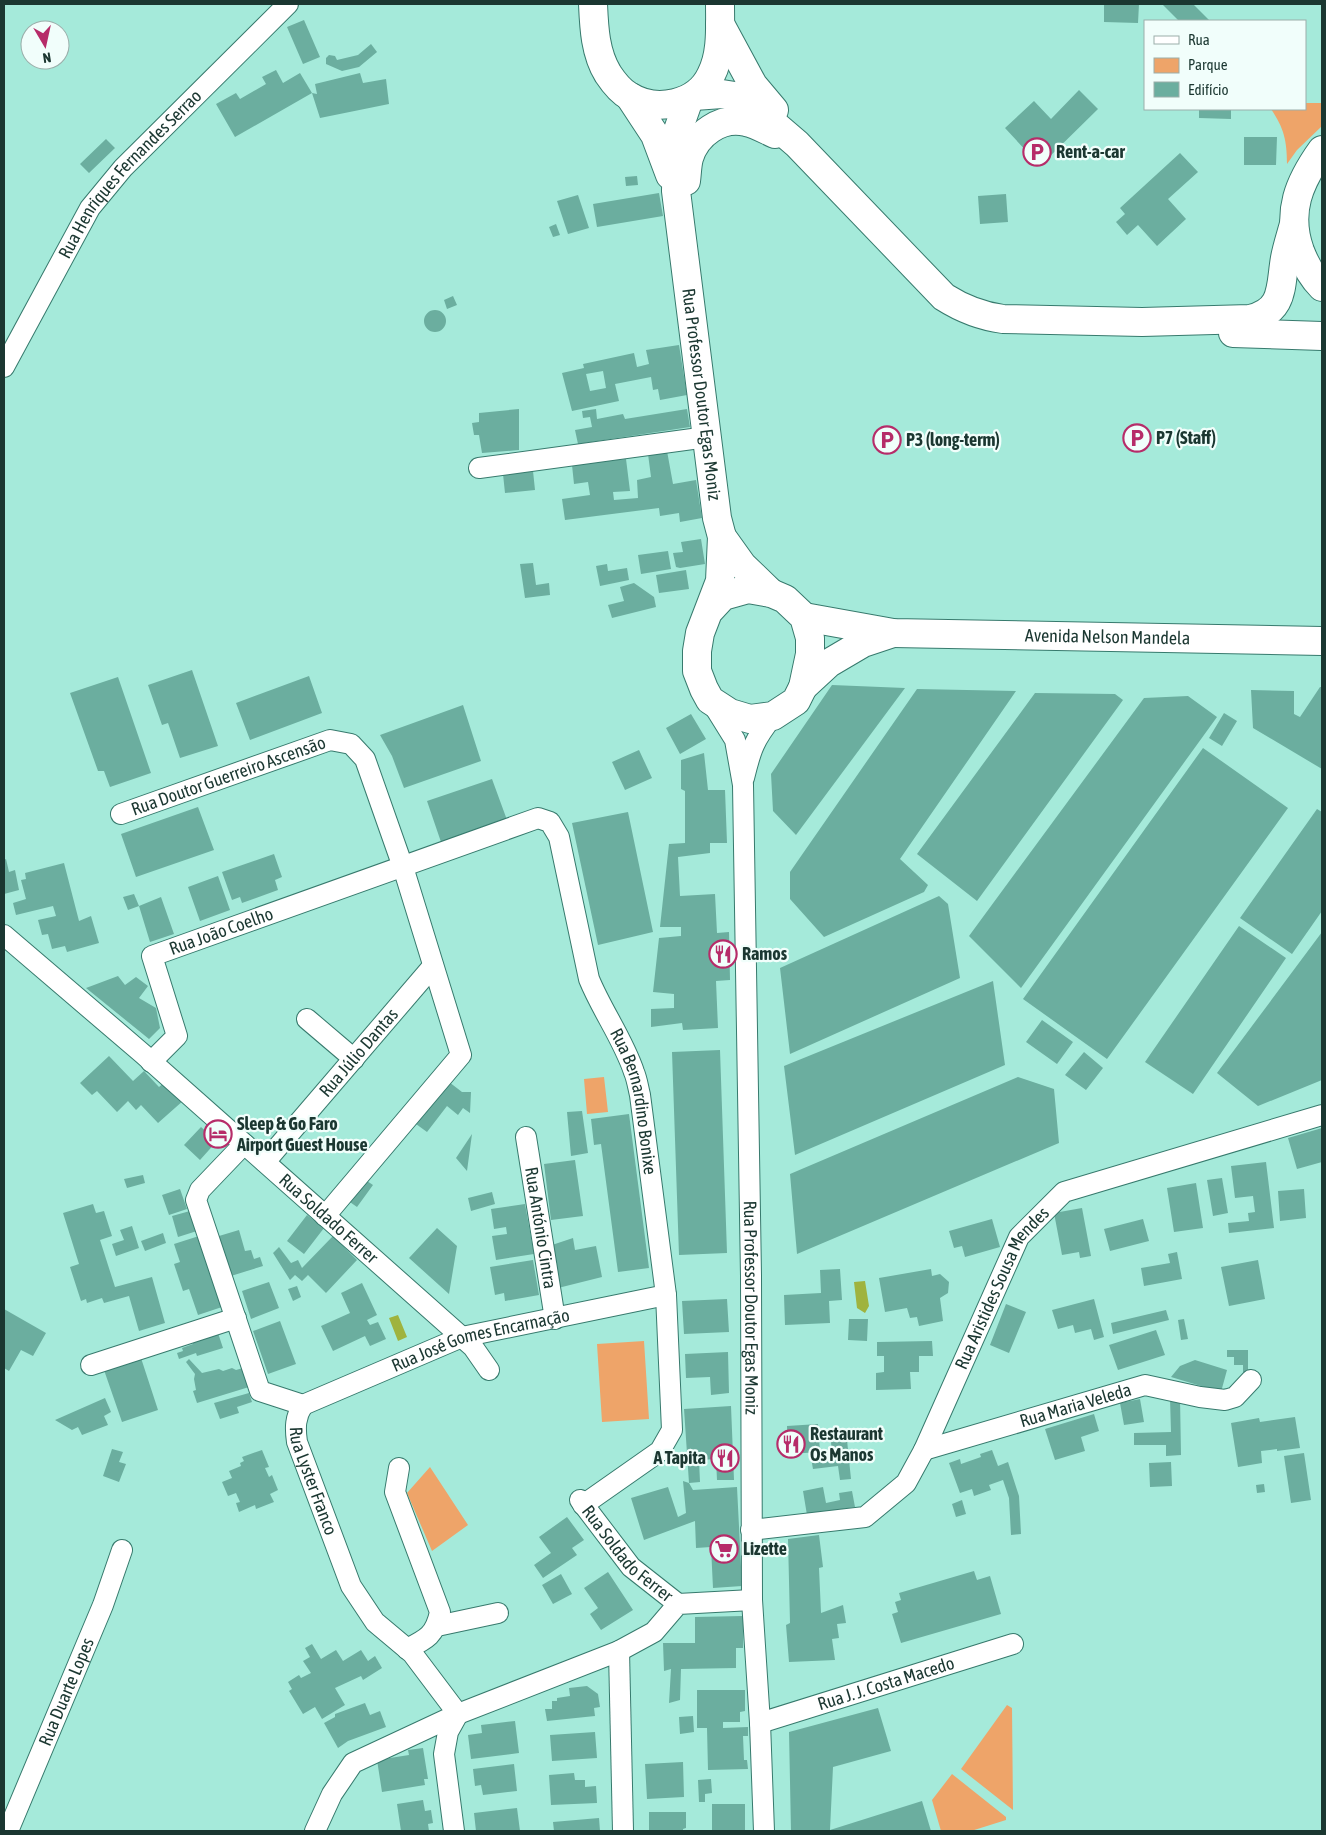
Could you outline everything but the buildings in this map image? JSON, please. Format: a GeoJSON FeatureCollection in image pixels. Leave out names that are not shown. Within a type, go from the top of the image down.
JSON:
{"type":"FeatureCollection","features":[{"type":"Feature","properties":{"kind":"street","name":"Rua Henriques Fernandes Serrao"},"geometry":{"type":"LineString","coordinates":[[4,367],[90,208],[123,168],[288,4]]}},
{"type":"Feature","properties":{"kind":"street"},"geometry":{"type":"LineString","coordinates":[[594,4],[594,30],[598,52],[607,73],[619,89],[630,97],[647,104],[667,105],[691,97],[722,94],[740,97],[797,144],[944,297],[962,308],[982,316],[1003,319],[1142,322],[1250,319],[1260,317],[1271,310],[1278,301],[1285,259],[1294,224]]}},
{"type":"Feature","properties":{"kind":"street"},"geometry":{"type":"LineString","coordinates":[[680,223],[676,191],[677,133],[691,97],[710,77],[717,59],[720,14]]}},
{"type":"Feature","properties":{"kind":"street"},"geometry":{"type":"LineString","coordinates":[[720,14],[753,85],[770,104],[797,144]]}},
{"type":"Feature","properties":{"kind":"street"},"geometry":{"type":"LineString","coordinates":[[630,97],[655,135],[676,191]]}},
{"type":"Feature","properties":{"kind":"street"},"geometry":{"type":"LineString","coordinates":[[680,223],[689,157],[705,132],[716,125],[730,121],[746,122],[797,144]]}},
{"type":"Feature","properties":{"kind":"street"},"geometry":{"type":"LineString","coordinates":[[1322,150],[1310,167],[1298,194],[1294,210],[1297,243],[1303,260],[1322,287]]}},
{"type":"Feature","properties":{"kind":"street","name":"Rua Professor Doutor Egas Moniz"},"geometry":{"type":"LineString","coordinates":[[680,223],[707,437],[722,537]]}},
{"type":"Feature","properties":{"kind":"street"},"geometry":{"type":"LineString","coordinates":[[1142,322],[1210,332],[1322,336]]}},
{"type":"Feature","properties":{"kind":"street"},"geometry":{"type":"LineString","coordinates":[[479,468],[707,437]]}},
{"type":"Feature","properties":{"kind":"street"},"geometry":{"type":"LineString","coordinates":[[722,537],[742,565],[771,593]]}},
{"type":"Feature","properties":{"kind":"street"},"geometry":{"type":"LineString","coordinates":[[722,537],[720,581],[700,633],[697,651],[697,671],[710,700],[735,740],[743,785]]}},
{"type":"Feature","properties":{"kind":"street"},"geometry":{"type":"LineString","coordinates":[[710,610],[723,596],[748,589],[771,593],[785,599],[804,617],[810,638],[810,654],[803,686],[796,701],[773,716],[751,748],[743,785]]}},
{"type":"Feature","properties":{"kind":"street"},"geometry":{"type":"LineString","coordinates":[[804,617],[893,632]]}},
{"type":"Feature","properties":{"kind":"street"},"geometry":{"type":"LineString","coordinates":[[803,686],[829,663],[863,643],[893,632]]}},
{"type":"Feature","properties":{"kind":"street","name":"Avenida Nelson Mandela"},"geometry":{"type":"LineString","coordinates":[[893,632],[1322,641]]}},
{"type":"Feature","properties":{"kind":"street"},"geometry":{"type":"LineString","coordinates":[[710,700],[736,716],[750,719],[773,716]]}},
{"type":"Feature","properties":{"kind":"street","name":"Rua Doutor Guerreiro Ascensão"},"geometry":{"type":"LineString","coordinates":[[121,814],[330,740],[350,744],[365,760],[403,867],[461,1055],[325,1216]]}},
{"type":"Feature","properties":{"kind":"street","name":"Rua Professor Doutor Egas Moniz"},"geometry":{"type":"LineString","coordinates":[[743,785],[751,1276],[752,1600],[760,1723],[764,1831]]}},
{"type":"Feature","properties":{"kind":"street","name":"Rua Bernardino Bonixe"},"geometry":{"type":"LineString","coordinates":[[403,867],[538,818],[550,822],[559,837],[589,979],[596,997],[622,1044],[634,1071],[640,1095],[666,1295],[672,1430],[660,1451],[581,1502]]}},
{"type":"Feature","properties":{"kind":"street","name":"Rua João Coelho"},"geometry":{"type":"LineString","coordinates":[[151,1062],[177,1036],[152,956],[403,867]]}},
{"type":"Feature","properties":{"kind":"street","name":"Rua Soldado Ferrer"},"geometry":{"type":"LineString","coordinates":[[4,935],[151,1062],[462,1337],[473,1347],[489,1370]]}},
{"type":"Feature","properties":{"kind":"street","name":"Rua Júlio Dantas"},"geometry":{"type":"LineString","coordinates":[[264,1162],[434,966]]}},
{"type":"Feature","properties":{"kind":"street"},"geometry":{"type":"LineString","coordinates":[[307,1018],[354,1059]]}},
{"type":"Feature","properties":{"kind":"street","name":"Rua Aristides Sousa Mendes"},"geometry":{"type":"LineString","coordinates":[[751,1530],[866,1517],[906,1483],[924,1450],[1019,1237],[1064,1192],[1322,1115]]}},
{"type":"Feature","properties":{"kind":"street","name":"Rua António Cintra"},"geometry":{"type":"LineString","coordinates":[[526,1137],[555,1319]]}},
{"type":"Feature","properties":{"kind":"street","name":"Rua Lyster Franco"},"geometry":{"type":"LineString","coordinates":[[244,1144],[200,1190],[196,1200],[260,1391],[303,1405],[298,1413],[295,1428],[297,1442],[351,1586],[375,1622],[407,1648],[458,1714]]}},
{"type":"Feature","properties":{"kind":"street","name":"Rua José Gomes Encarnação"},"geometry":{"type":"LineString","coordinates":[[303,1405],[462,1337],[666,1295]]}},
{"type":"Feature","properties":{"kind":"street"},"geometry":{"type":"LineString","coordinates":[[92,1365],[236,1318]]}},
{"type":"Feature","properties":{"kind":"street","name":"Rua Maria Veleda"},"geometry":{"type":"LineString","coordinates":[[924,1450],[1145,1385],[1200,1397],[1225,1400],[1235,1397],[1251,1380]]}},
{"type":"Feature","properties":{"kind":"street"},"geometry":{"type":"LineString","coordinates":[[399,1468],[395,1492],[440,1612],[437,1626],[426,1640],[407,1648]]}},
{"type":"Feature","properties":{"kind":"street","name":"Rua Soldado Ferrer"},"geometry":{"type":"LineString","coordinates":[[581,1502],[631,1567],[678,1604]]}},
{"type":"Feature","properties":{"kind":"street","name":"Rua Duarte Lopes"},"geometry":{"type":"LineString","coordinates":[[8,1831],[103,1605],[122,1550]]}},
{"type":"Feature","properties":{"kind":"street"},"geometry":{"type":"LineString","coordinates":[[315,1831],[332,1794],[354,1764],[458,1714],[619,1650],[654,1632],[678,1604],[752,1600]]}},
{"type":"Feature","properties":{"kind":"street"},"geometry":{"type":"LineString","coordinates":[[437,1626],[498,1612]]}},
{"type":"Feature","properties":{"kind":"street","name":"Rua J. J. Costa Macedo"},"geometry":{"type":"LineString","coordinates":[[760,1723],[1012,1644]]}},
{"type":"Feature","properties":{"kind":"street"},"geometry":{"type":"LineString","coordinates":[[619,1650],[623,1831]]}},
{"type":"Feature","properties":{"kind":"street"},"geometry":{"type":"LineString","coordinates":[[454,1831],[444,1754],[448,1732],[458,1714]]}},
{"type":"Feature","properties":{"kind":"green space"},"geometry":{"type":"Polygon","coordinates":[[[1306,103],[1322,103],[1322,126],[1297,150],[1287,164],[1284,135],[1272,110],[1306,110],[1306,103]]]}},
{"type":"Feature","properties":{"kind":"green space"},"geometry":{"type":"Polygon","coordinates":[[[604,1077],[608,1112],[587,1114],[584,1079],[604,1077]]]}},
{"type":"Feature","properties":{"kind":"green space"},"geometry":{"type":"Polygon","coordinates":[[[644,1341],[649,1419],[602,1422],[597,1344],[644,1341]]]}},
{"type":"Feature","properties":{"kind":"green space"},"geometry":{"type":"Polygon","coordinates":[[[430,1467],[468,1525],[432,1551],[407,1493],[430,1467]]]}},
{"type":"Feature","properties":{"kind":"green space"},"geometry":{"type":"Polygon","coordinates":[[[1007,1705],[1012,1708],[1013,1810],[961,1769],[1007,1705]]]}},
{"type":"Feature","properties":{"kind":"green space"},"geometry":{"type":"Polygon","coordinates":[[[952,1774],[1006,1817],[1006,1820],[971,1831],[941,1831],[932,1800],[952,1774]]]}},
{"type":"Feature","properties":{"kind":"shaded area"},"geometry":{"type":"Polygon","coordinates":[[[865,1281],[869,1306],[865,1313],[857,1308],[854,1282],[865,1281]]]}},
{"type":"Feature","properties":{"kind":"shaded area"},"geometry":{"type":"Polygon","coordinates":[[[398,1315],[407,1337],[398,1341],[389,1318],[398,1315]]]}},
{"type":"Feature","properties":{"kind":"place","name":"Rent-a-car"},"geometry":{"type":"Point","coordinates":[1037,152]}},
{"type":"Feature","properties":{"kind":"place","name":"P7 (Staff)"},"geometry":{"type":"Point","coordinates":[1137,438]}},
{"type":"Feature","properties":{"kind":"place","name":"P3 (long-term)"},"geometry":{"type":"Point","coordinates":[887,440]}},
{"type":"Feature","properties":{"kind":"place","name":"Ramos"},"geometry":{"type":"Point","coordinates":[723,954]}},
{"type":"Feature","properties":{"kind":"place","name":"Sleep & Go Faro Airport Guest House"},"geometry":{"type":"Point","coordinates":[218,1134]}},
{"type":"Feature","properties":{"kind":"place","name":"Restaurant Os Manos"},"geometry":{"type":"Point","coordinates":[791,1444]}},
{"type":"Feature","properties":{"kind":"place","name":"A Tapita"},"geometry":{"type":"Point","coordinates":[725,1458]}},
{"type":"Feature","properties":{"kind":"place","name":"Lizette"},"geometry":{"type":"Point","coordinates":[724,1549]}}]}
